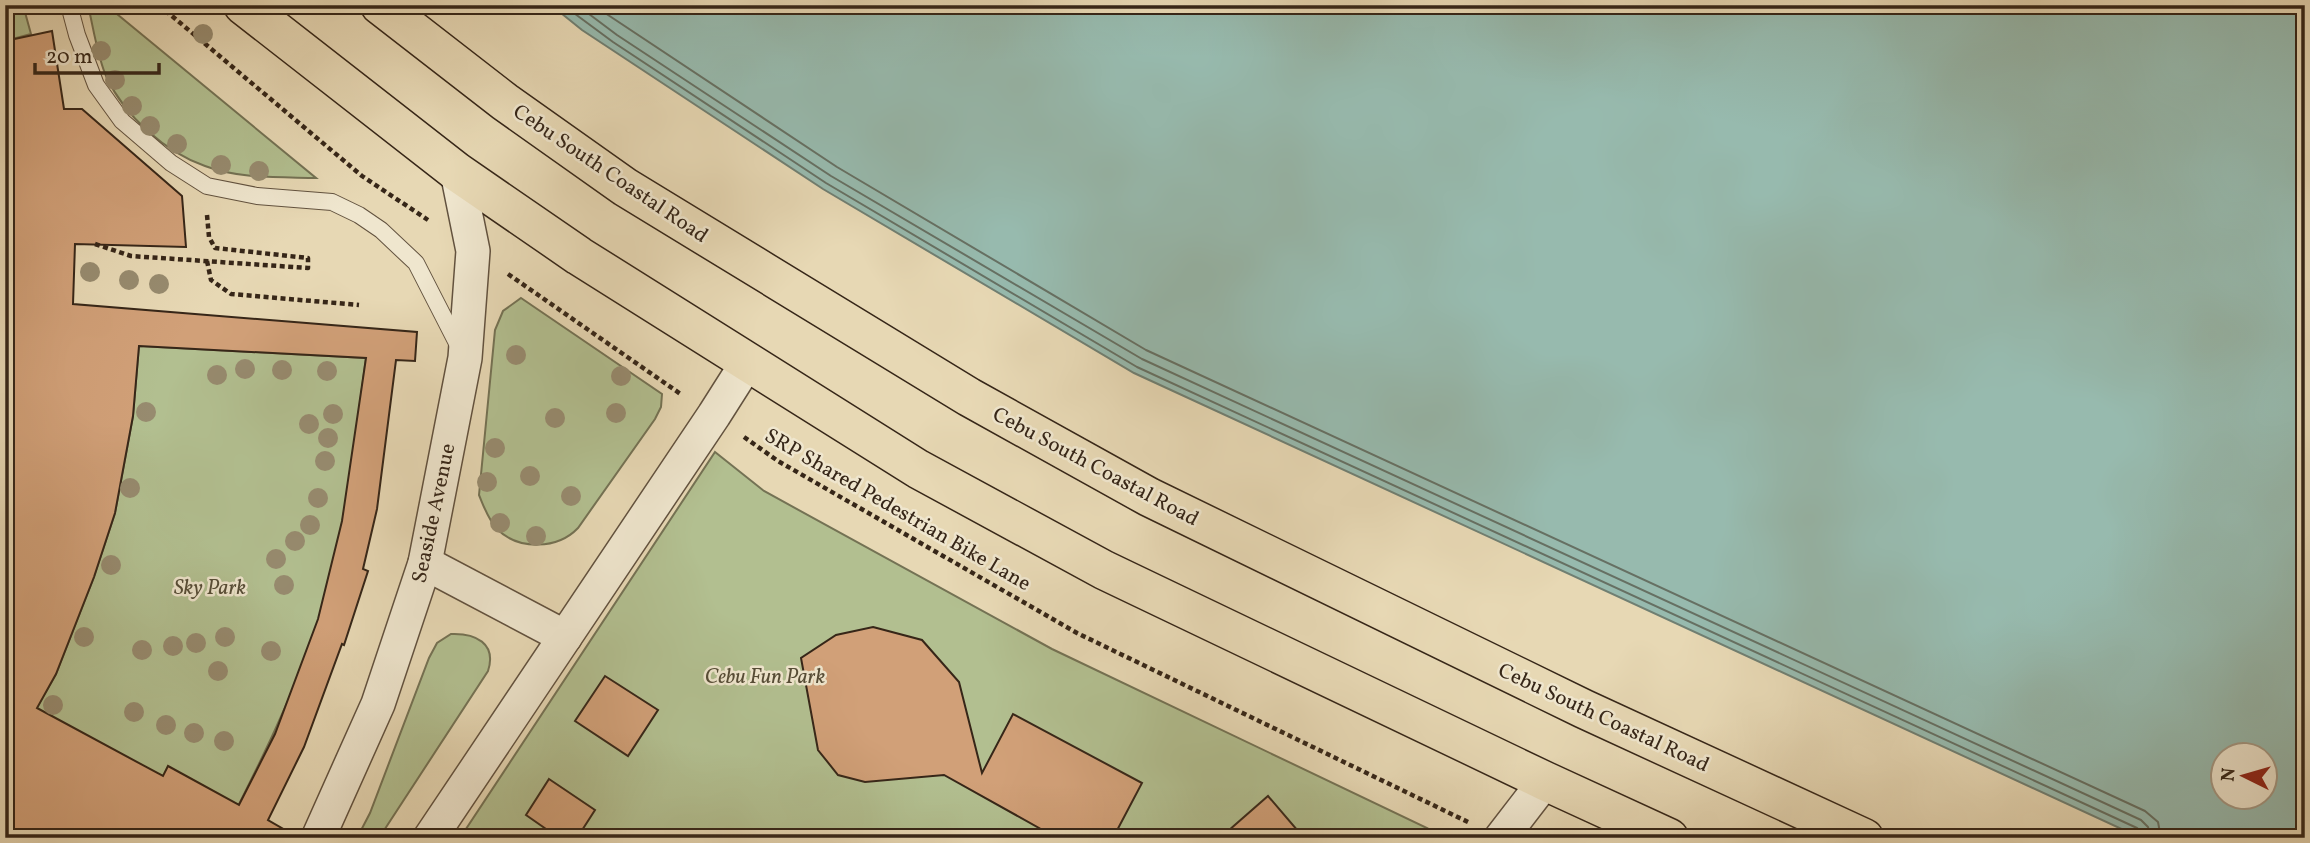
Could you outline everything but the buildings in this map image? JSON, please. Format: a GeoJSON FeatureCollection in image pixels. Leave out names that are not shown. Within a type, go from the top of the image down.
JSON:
{"type":"FeatureCollection","features":[{"type":"Feature","properties":{"kind":"highway"},"geometry":{"type":"LineString","coordinates":[[243,5],[457,172],[579,256],[918,469],[1104,570],[1669,838]]}},
{"type":"Feature","properties":{"kind":"highway","name":"Cebu South Coastal Road"},"geometry":{"type":"LineString","coordinates":[[380,5],[505,102],[625,187],[969,397],[1174,509],[1584,709],[1864,838]]}},
{"type":"Feature","properties":{"kind":"street","name":"Seaside Avenue"},"geometry":{"type":"LineString","coordinates":[[318,838],[379,704],[425,563],[465,358],[473,251],[457,172]]}},
{"type":"Feature","properties":{"kind":"street"},"geometry":{"type":"LineString","coordinates":[[430,838],[747,363]]}},
{"type":"Feature","properties":{"kind":"street"},"geometry":{"type":"LineString","coordinates":[[425,563],[565,637]]}},
{"type":"Feature","properties":{"kind":"street"},"geometry":{"type":"LineString","coordinates":[[1488,832],[1545,781]]}},
{"type":"Feature","properties":{"kind":"lane"},"geometry":{"type":"LineString","coordinates":[[69,5],[96,85],[122,121],[171,163],[207,186],[257,196],[332,202],[382,230],[416,263],[465,358]]}},
{"type":"Feature","properties":{"kind":"path","name":"SRP Shared Pedestrian Bike Lane"},"geometry":{"type":"LineString","coordinates":[[159,5],[362,176],[778,461],[1077,633],[1488,832]]}},
{"type":"Feature","properties":{"kind":"path"},"geometry":{"type":"LineString","coordinates":[[95,244],[131,256],[308,268],[308,258],[215,248],[209,237],[207,186]]}},
{"type":"Feature","properties":{"kind":"path"},"geometry":{"type":"LineString","coordinates":[[207,261],[211,280],[231,294],[359,305]]}},
{"type":"Feature","properties":{"kind":"green space"},"geometry":{"type":"Polygon","coordinates":[[[5,5],[23,5],[31,34],[5,41],[5,5]]]}},
{"type":"Feature","properties":{"kind":"green space"},"geometry":{"type":"Polygon","coordinates":[[[88,5],[106,5],[316,178],[260,176],[218,170],[190,160],[161,142],[124,106],[107,78],[98,53],[88,5]]]}},
{"type":"Feature","properties":{"kind":"green space"},"geometry":{"type":"Polygon","coordinates":[[[521,298],[662,394],[661,407],[655,419],[578,528],[560,540],[538,545],[516,541],[497,529],[479,495],[495,330],[503,311],[521,298]]]}},
{"type":"Feature","properties":{"kind":"green space","name":"Sky Park"},"geometry":{"type":"Polygon","coordinates":[[[139,346],[366,358],[342,522],[319,619],[287,703],[222,838],[5,763],[56,674],[94,577],[115,513],[133,416],[139,346]]]}},
{"type":"Feature","properties":{"kind":"green space","name":"Cebu Fun Park"},"geometry":{"type":"Polygon","coordinates":[[[715,452],[764,491],[1052,649],[1427,828],[1417,838],[460,838],[715,452]]]}},
{"type":"Feature","properties":{"kind":"green space"},"geometry":{"type":"Polygon","coordinates":[[[451,634],[468,635],[487,647],[490,661],[488,671],[379,838],[357,838],[370,813],[429,658],[437,643],[451,634]]]}},
{"type":"Feature","properties":{"kind":"water"},"geometry":{"type":"Polygon","coordinates":[[[551,5],[2305,5],[2305,838],[2141,838],[1134,373],[823,189],[582,30],[551,5]]]}}]}
